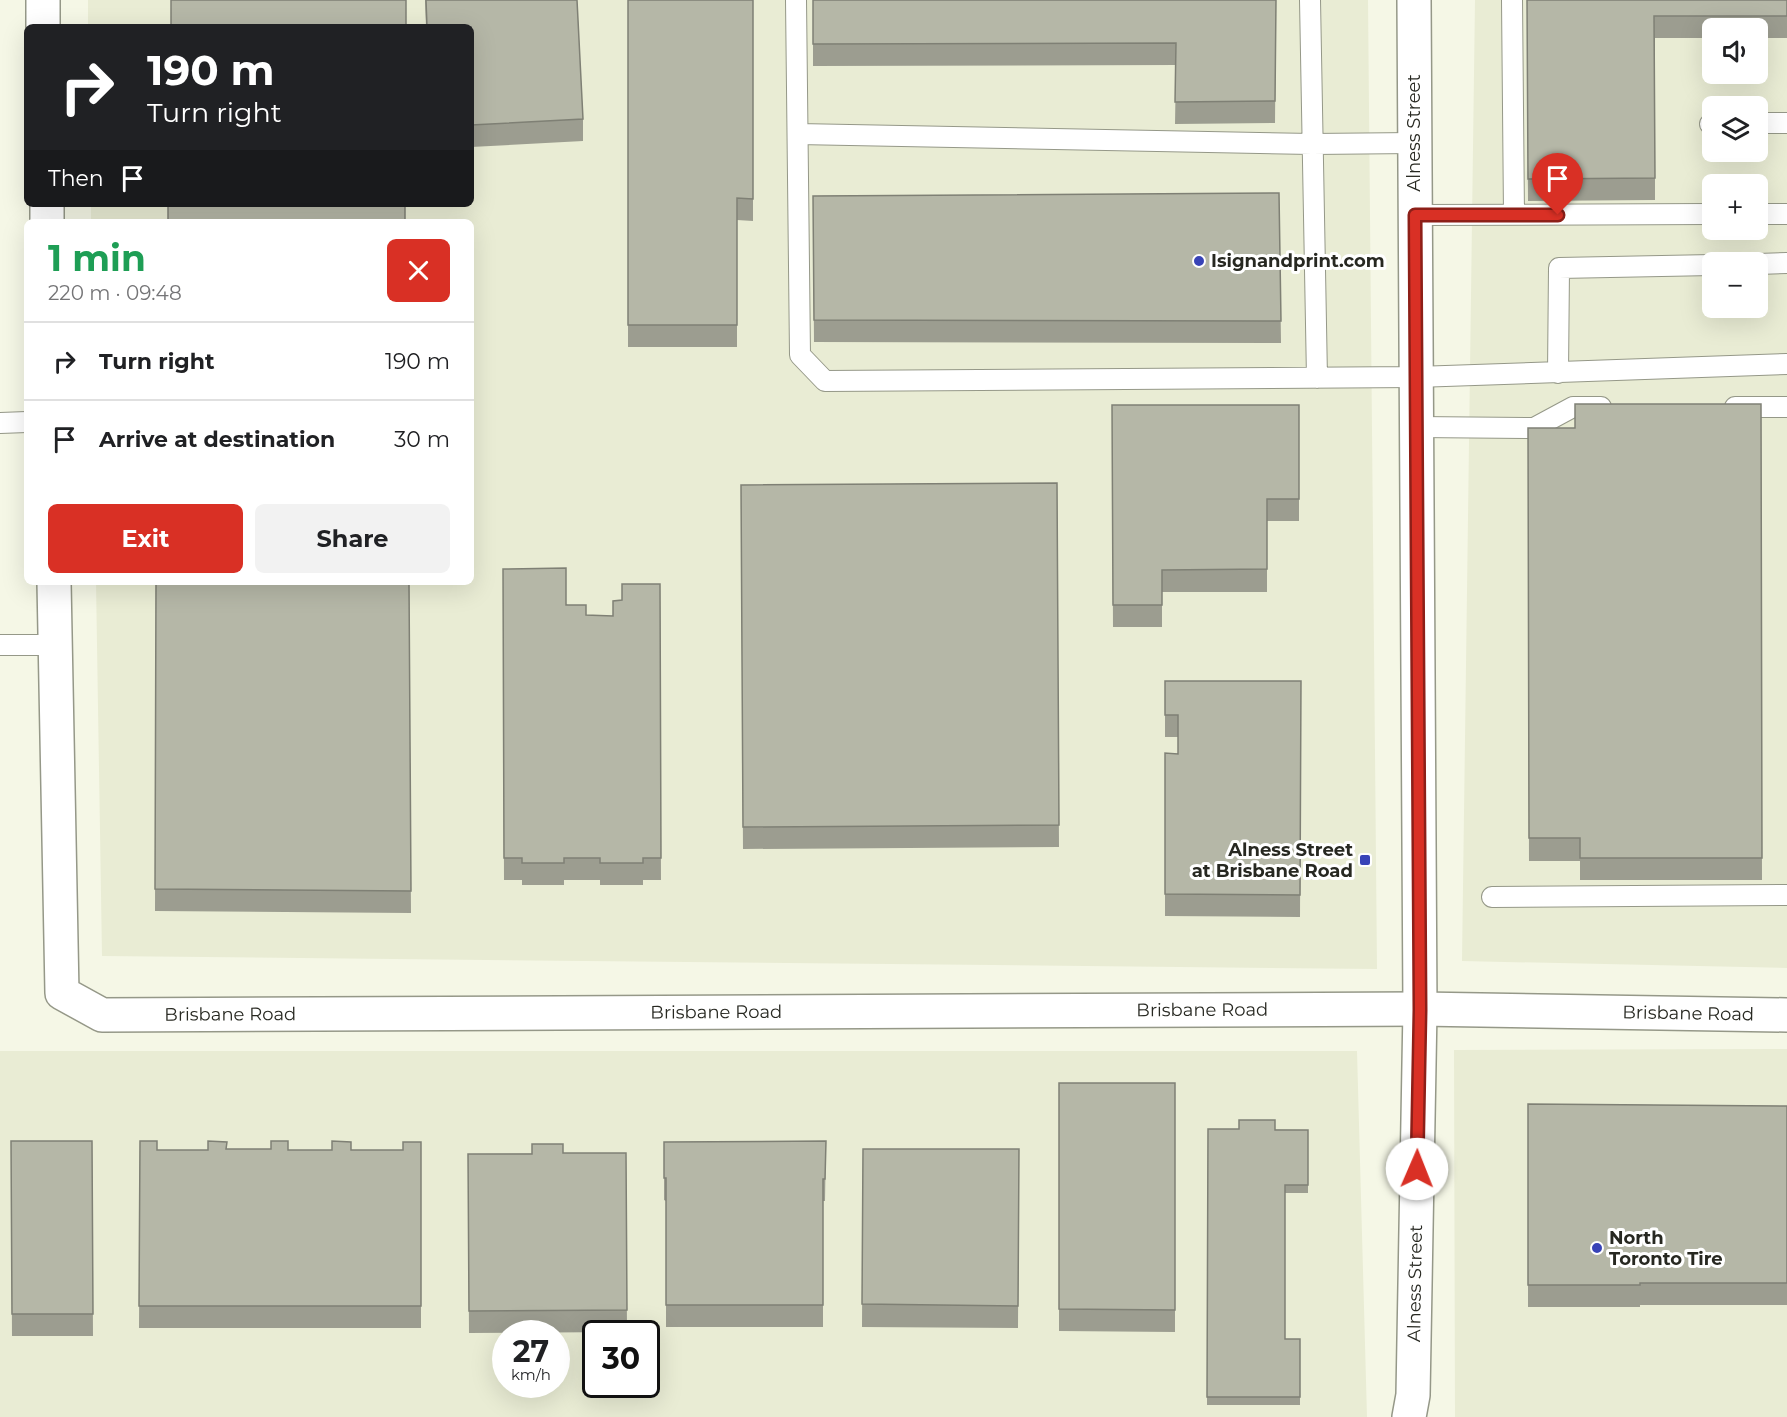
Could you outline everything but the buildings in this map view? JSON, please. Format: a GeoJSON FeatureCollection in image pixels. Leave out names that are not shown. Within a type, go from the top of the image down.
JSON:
{"type":"FeatureCollection","features":[{"type":"Feature","properties":{"kind":"street"},"geometry":{"type":"LineString","coordinates":[[43,0],[43,24]]}},
{"type":"Feature","properties":{"kind":"street","name":"Alness Street"},"geometry":{"type":"LineString","coordinates":[[1409,1417],[1413,1395],[1420,1010],[1413,0]]}},
{"type":"Feature","properties":{"kind":"street","name":"Brisbane Road"},"geometry":{"type":"LineString","coordinates":[[54,585],[62,993],[102,1015],[1420,1010],[1787,1015]]}},
{"type":"Feature","properties":{"kind":"lane"},"geometry":{"type":"LineString","coordinates":[[796,0],[800,355],[825,381],[1416,377],[1787,364]]}},
{"type":"Feature","properties":{"kind":"lane"},"geometry":{"type":"LineString","coordinates":[[1310,0],[1317,378]]}},
{"type":"Feature","properties":{"kind":"lane"},"geometry":{"type":"LineString","coordinates":[[1512,0],[1514,215]]}},
{"type":"Feature","properties":{"kind":"lane"},"geometry":{"type":"LineString","coordinates":[[1768,123],[1787,123]]}},
{"type":"Feature","properties":{"kind":"lane"},"geometry":{"type":"LineString","coordinates":[[798,134],[1312,144],[1414,143]]}},
{"type":"Feature","properties":{"kind":"lane"},"geometry":{"type":"LineString","coordinates":[[1415,215],[1702,214]]}},
{"type":"Feature","properties":{"kind":"lane"},"geometry":{"type":"LineString","coordinates":[[1768,214],[1787,214]]}},
{"type":"Feature","properties":{"kind":"lane"},"geometry":{"type":"LineString","coordinates":[[1768,264],[1787,263]]}},
{"type":"Feature","properties":{"kind":"lane"},"geometry":{"type":"LineString","coordinates":[[1558,373],[1559,268],[1702,265]]}},
{"type":"Feature","properties":{"kind":"lane"},"geometry":{"type":"LineString","coordinates":[[1417,427],[1534,428],[1573,407],[1620,407]]}},
{"type":"Feature","properties":{"kind":"lane"},"geometry":{"type":"LineString","coordinates":[[1716,407],[1787,407]]}},
{"type":"Feature","properties":{"kind":"lane"},"geometry":{"type":"LineString","coordinates":[[0,423],[24,423]]}},
{"type":"Feature","properties":{"kind":"lane"},"geometry":{"type":"LineString","coordinates":[[0,645],[56,645]]}},
{"type":"Feature","properties":{"kind":"lane"},"geometry":{"type":"LineString","coordinates":[[1492,897],[1787,895]]}},
{"type":"Feature","properties":{"kind":"shaded area"},"geometry":{"type":"Polygon","coordinates":[[[88,0],[1368,0],[1377,969],[102,956],[96,585],[474,585],[474,219],[91,219],[91,207],[474,207],[474,24],[88,24],[88,0]]]}},
{"type":"Feature","properties":{"kind":"shaded area"},"geometry":{"type":"Polygon","coordinates":[[[1475,0],[1787,0],[1787,968],[1462,961],[1475,0]]]}},
{"type":"Feature","properties":{"kind":"shaded area"},"geometry":{"type":"Polygon","coordinates":[[[1787,1049],[1787,1417],[1455,1417],[1454,1050],[1787,1049]]]}},
{"type":"Feature","properties":{"kind":"shaded area"},"geometry":{"type":"Polygon","coordinates":[[[0,1051],[1357,1051],[1367,1417],[0,1417],[0,1051]]]}},
{"type":"Feature","properties":{"kind":"place","name":"Isignandprint.com"},"geometry":{"type":"Point","coordinates":[1199,261]}},
{"type":"Feature","properties":{"kind":"place","name":"Alness Street at Brisbane Road"},"geometry":{"type":"Point","coordinates":[1365,860]}},
{"type":"Feature","properties":{"kind":"place","name":"North Toronto Tire"},"geometry":{"type":"Point","coordinates":[1597,1248]}},
{"type":"Feature","properties":{"kind":"route"},"geometry":{"type":"LineString","coordinates":[[1417,1169],[1420,1010],[1415,215],[1558,215]]}}]}
